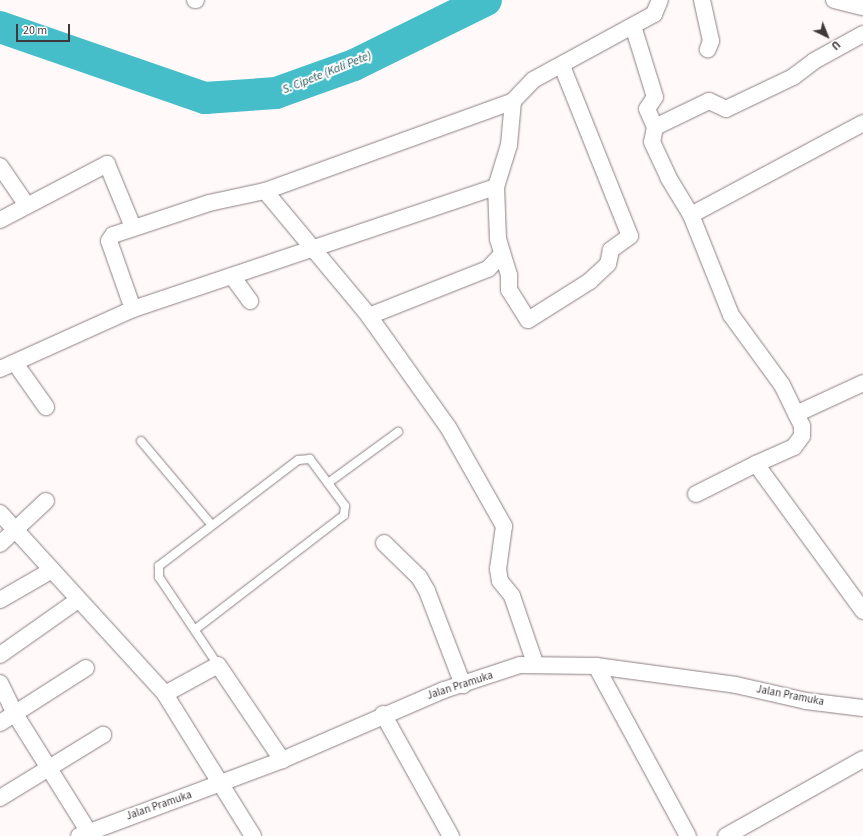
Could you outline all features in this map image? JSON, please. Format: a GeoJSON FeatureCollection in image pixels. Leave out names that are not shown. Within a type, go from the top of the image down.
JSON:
{"type":"FeatureCollection","features":[{"type":"Feature","properties":{"kind":"street"},"geometry":{"type":"LineString","coordinates":[[133,309],[109,241],[111,237],[133,227],[265,191],[513,101],[533,80],[562,66],[654,14],[660,0]]}},
{"type":"Feature","properties":{"kind":"street"},"geometry":{"type":"LineString","coordinates":[[702,0],[711,41],[708,49]]}},
{"type":"Feature","properties":{"kind":"street"},"geometry":{"type":"LineString","coordinates":[[834,0],[863,7]]}},
{"type":"Feature","properties":{"kind":"street"},"geometry":{"type":"LineString","coordinates":[[633,26],[654,90],[655,97],[647,109],[655,127],[652,142],[668,177],[691,215],[731,315],[782,385],[802,426],[799,442],[696,494]]}},
{"type":"Feature","properties":{"kind":"street"},"geometry":{"type":"LineString","coordinates":[[655,127],[709,101],[726,109],[793,78],[814,61],[863,34]]}},
{"type":"Feature","properties":{"kind":"street"},"geometry":{"type":"LineString","coordinates":[[513,101],[509,145],[496,187],[501,255],[508,270],[509,290],[526,318],[532,319],[590,281],[608,264],[611,250],[630,236],[562,66]]}},
{"type":"Feature","properties":{"kind":"street"},"geometry":{"type":"LineString","coordinates":[[691,215],[863,123]]}},
{"type":"Feature","properties":{"kind":"street"},"geometry":{"type":"LineString","coordinates":[[0,220],[26,204],[106,164],[133,227]]}},
{"type":"Feature","properties":{"kind":"street"},"geometry":{"type":"LineString","coordinates":[[0,166],[26,204]]}},
{"type":"Feature","properties":{"kind":"street"},"geometry":{"type":"LineString","coordinates":[[0,368],[15,363],[81,330],[133,309],[317,250],[496,187]]}},
{"type":"Feature","properties":{"kind":"street"},"geometry":{"type":"LineString","coordinates":[[265,191],[317,250],[369,316],[448,427],[504,526],[498,569],[500,581],[516,593],[535,664]]}},
{"type":"Feature","properties":{"kind":"street"},"geometry":{"type":"LineString","coordinates":[[369,316],[488,269],[501,255]]}},
{"type":"Feature","properties":{"kind":"street"},"geometry":{"type":"LineString","coordinates":[[232,276],[250,301]]}},
{"type":"Feature","properties":{"kind":"street"},"geometry":{"type":"LineString","coordinates":[[15,363],[46,407]]}},
{"type":"Feature","properties":{"kind":"street"},"geometry":{"type":"LineString","coordinates":[[796,414],[863,383]]}},
{"type":"Feature","properties":{"kind":"street"},"geometry":{"type":"LineString","coordinates":[[756,464],[863,611]]}},
{"type":"Feature","properties":{"kind":"street"},"geometry":{"type":"LineString","coordinates":[[0,544],[18,530],[46,501]]}},
{"type":"Feature","properties":{"kind":"street"},"geometry":{"type":"LineString","coordinates":[[0,513],[18,530],[78,600],[164,694],[253,836]]}},
{"type":"Feature","properties":{"kind":"street"},"geometry":{"type":"LineString","coordinates":[[384,543],[419,577],[427,591],[463,685]]}},
{"type":"Feature","properties":{"kind":"street"},"geometry":{"type":"LineString","coordinates":[[0,600],[52,570]]}},
{"type":"Feature","properties":{"kind":"street"},"geometry":{"type":"LineString","coordinates":[[0,655],[78,600]]}},
{"type":"Feature","properties":{"kind":"street","name":"Jalan Pramuka"},"geometry":{"type":"LineString","coordinates":[[84,833],[221,784],[282,760],[383,714],[463,685],[535,664],[596,666],[736,685],[806,701],[863,708]]}},
{"type":"Feature","properties":{"kind":"street"},"geometry":{"type":"LineString","coordinates":[[164,694],[218,665],[282,760]]}},
{"type":"Feature","properties":{"kind":"street"},"geometry":{"type":"LineString","coordinates":[[596,666],[688,836]]}},
{"type":"Feature","properties":{"kind":"street"},"geometry":{"type":"LineString","coordinates":[[0,723],[86,668]]}},
{"type":"Feature","properties":{"kind":"street"},"geometry":{"type":"LineString","coordinates":[[0,683],[15,714],[50,767],[84,833]]}},
{"type":"Feature","properties":{"kind":"street"},"geometry":{"type":"LineString","coordinates":[[383,714],[451,836]]}},
{"type":"Feature","properties":{"kind":"street"},"geometry":{"type":"LineString","coordinates":[[0,798],[103,734]]}},
{"type":"Feature","properties":{"kind":"street"},"geometry":{"type":"LineString","coordinates":[[726,836],[863,758]]}},
{"type":"Feature","properties":{"kind":"lane"},"geometry":{"type":"LineString","coordinates":[[328,483],[398,432]]}},
{"type":"Feature","properties":{"kind":"lane"},"geometry":{"type":"LineString","coordinates":[[141,441],[211,524]]}},
{"type":"Feature","properties":{"kind":"lane"},"geometry":{"type":"LineString","coordinates":[[197,628],[340,520],[345,506],[314,463],[304,458],[211,524],[164,560],[158,571],[197,628],[218,665]]}},
{"type":"Feature","properties":{"kind":"waterway","name":"S. Cipete (Kali Pete)"},"geometry":{"type":"LineString","coordinates":[[0,27],[205,98],[276,93],[354,65],[486,0]]}}]}
